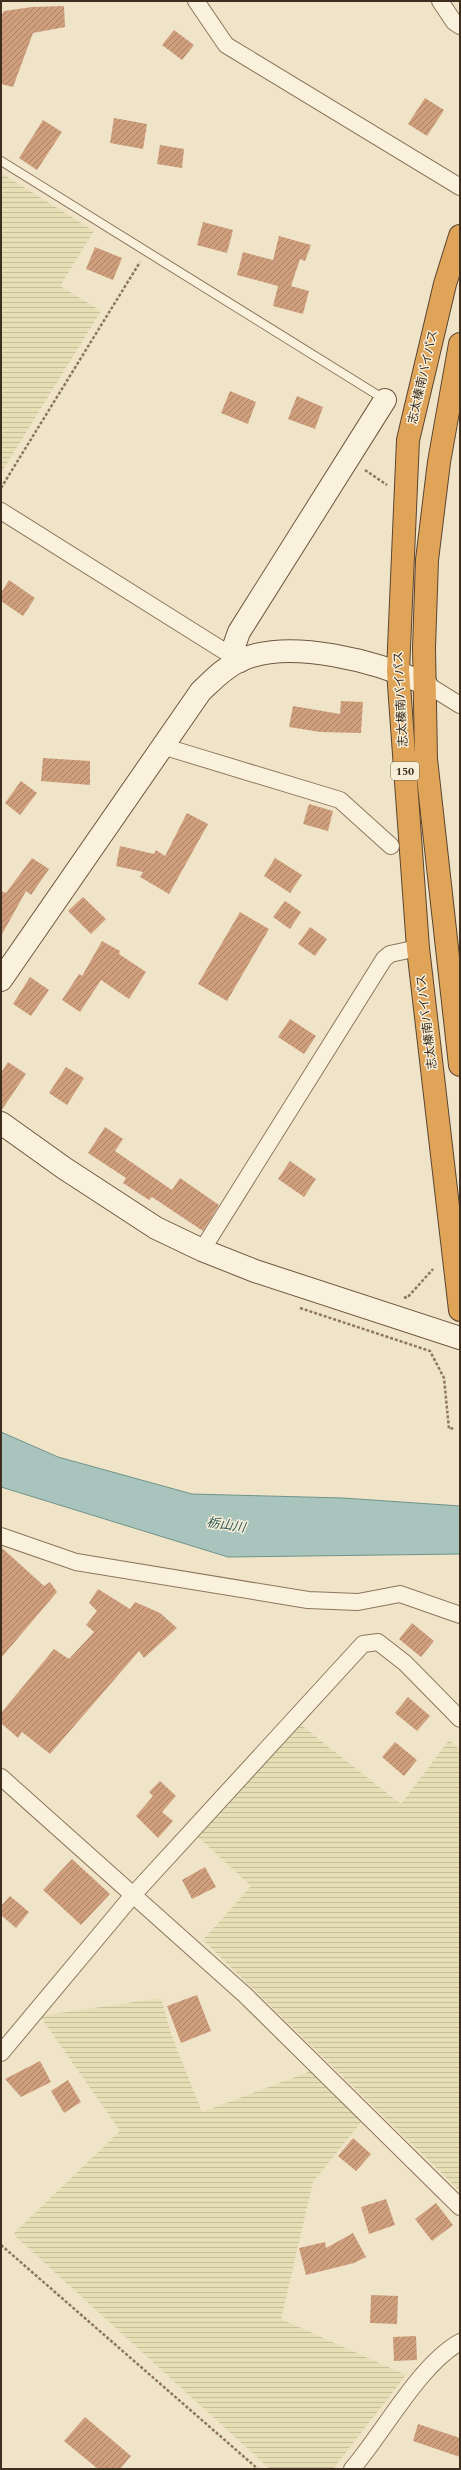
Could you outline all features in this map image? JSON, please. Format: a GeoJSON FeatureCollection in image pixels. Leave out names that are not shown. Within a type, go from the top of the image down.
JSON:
{"type":"FeatureCollection","features":[{"type":"Feature","properties":{"kind":"highway","name":"志太榛南バイパス"},"geometry":{"type":"LineString","coordinates":[[460,236],[444,292],[408,440],[398,671],[418,948],[460,1310]]}},
{"type":"Feature","properties":{"kind":"highway","name":"志太榛南バイパス"},"geometry":{"type":"LineString","coordinates":[[460,344],[439,462],[427,560],[426,684],[426,759],[460,1065]]}},
{"type":"Feature","properties":{"kind":"street"},"geometry":{"type":"LineString","coordinates":[[196,1],[226,45],[460,187]]}},
{"type":"Feature","properties":{"kind":"street"},"geometry":{"type":"LineString","coordinates":[[440,1],[454,22],[460,26]]}},
{"type":"Feature","properties":{"kind":"street"},"geometry":{"type":"LineString","coordinates":[[240,661],[234,646],[239,632],[384,400]]}},
{"type":"Feature","properties":{"kind":"street"},"geometry":{"type":"LineString","coordinates":[[1,511],[240,661]]}},
{"type":"Feature","properties":{"kind":"street"},"geometry":{"type":"LineString","coordinates":[[1,980],[201,691],[221,672],[240,661],[280,650],[308,651],[398,671],[426,684],[460,705]]}},
{"type":"Feature","properties":{"kind":"street"},"geometry":{"type":"LineString","coordinates":[[162,746],[340,800],[391,846]]}},
{"type":"Feature","properties":{"kind":"street"},"geometry":{"type":"LineString","coordinates":[[202,1250],[384,959],[390,954],[418,948]]}},
{"type":"Feature","properties":{"kind":"street"},"geometry":{"type":"LineString","coordinates":[[1,1122],[64,1168],[156,1228],[202,1250],[255,1271],[460,1338]]}},
{"type":"Feature","properties":{"kind":"street"},"geometry":{"type":"LineString","coordinates":[[1,1536],[76,1562],[308,1600],[358,1602],[400,1594],[460,1615]]}},
{"type":"Feature","properties":{"kind":"street"},"geometry":{"type":"LineString","coordinates":[[1,2053],[133,1895],[363,1644],[378,1642],[405,1663],[460,1719]]}},
{"type":"Feature","properties":{"kind":"street"},"geometry":{"type":"LineString","coordinates":[[1,1777],[245,1995],[460,2207]]}},
{"type":"Feature","properties":{"kind":"street"},"geometry":{"type":"LineString","coordinates":[[352,2469],[372,2446],[419,2380],[460,2342]]}},
{"type":"Feature","properties":{"kind":"lane"},"geometry":{"type":"LineString","coordinates":[[1,161],[384,400]]}},
{"type":"Feature","properties":{"kind":"path"},"geometry":{"type":"LineString","coordinates":[[1,488],[147,252]]}},
{"type":"Feature","properties":{"kind":"path"},"geometry":{"type":"LineString","coordinates":[[348,458],[387,485]]}},
{"type":"Feature","properties":{"kind":"path"},"geometry":{"type":"LineString","coordinates":[[399,1296],[407,1298],[433,1269]]}},
{"type":"Feature","properties":{"kind":"path"},"geometry":{"type":"LineString","coordinates":[[296,1307],[349,1326],[430,1351],[444,1378],[448,1429],[454,1428]]}},
{"type":"Feature","properties":{"kind":"path"},"geometry":{"type":"LineString","coordinates":[[1,2245],[258,2469]]}},
{"type":"Feature","properties":{"kind":"shaded area"},"geometry":{"type":"Polygon","coordinates":[[[1,173],[94,231],[60,286],[101,311],[1,473],[1,173]]]}},
{"type":"Feature","properties":{"kind":"shaded area"},"geometry":{"type":"Polygon","coordinates":[[[301,1725],[401,1804],[449,1740],[460,1750],[460,2191],[203,1940],[251,1886],[198,1837],[301,1725]]]}},
{"type":"Feature","properties":{"kind":"shaded area"},"geometry":{"type":"Polygon","coordinates":[[[161,1998],[171,2034],[202,2112],[311,2071],[362,2121],[313,2182],[281,2319],[406,2375],[333,2469],[270,2469],[13,2234],[120,2131],[40,2016],[161,1998]]]}},
{"type":"Feature","properties":{"kind":"water","name":"栃山川"},"geometry":{"type":"Polygon","coordinates":[[[1,1432],[58,1457],[192,1494],[343,1498],[460,1506],[460,1554],[228,1557],[1,1487],[1,1432]]]}},
{"type":"Feature","properties":{"kind":"building"},"geometry":{"type":"Polygon","coordinates":[[[64,6],[65,27],[33,33],[13,87],[1,84],[1,16],[4,11],[32,7],[64,6]]]}},
{"type":"Feature","properties":{"kind":"building"},"geometry":{"type":"Polygon","coordinates":[[[174,30],[194,45],[182,60],[162,45],[174,30]]]}},
{"type":"Feature","properties":{"kind":"building"},"geometry":{"type":"Polygon","coordinates":[[[425,98],[444,110],[427,136],[408,124],[425,98]]]}},
{"type":"Feature","properties":{"kind":"building"},"geometry":{"type":"Polygon","coordinates":[[[114,118],[147,124],[143,149],[110,143],[114,118]]]}},
{"type":"Feature","properties":{"kind":"building"},"geometry":{"type":"Polygon","coordinates":[[[43,120],[62,132],[37,170],[19,158],[43,120]]]}},
{"type":"Feature","properties":{"kind":"building"},"geometry":{"type":"Polygon","coordinates":[[[160,145],[184,149],[182,168],[157,164],[160,145]]]}},
{"type":"Feature","properties":{"kind":"building"},"geometry":{"type":"Polygon","coordinates":[[[203,222],[233,230],[227,253],[197,245],[203,222]]]}},
{"type":"Feature","properties":{"kind":"building"},"geometry":{"type":"Polygon","coordinates":[[[279,236],[311,245],[305,261],[300,259],[291,286],[309,291],[303,314],[273,306],[278,286],[237,275],[243,252],[273,260],[279,236]]]}},
{"type":"Feature","properties":{"kind":"building"},"geometry":{"type":"Polygon","coordinates":[[[95,247],[122,258],[113,280],[86,269],[95,247]]]}},
{"type":"Feature","properties":{"kind":"building"},"geometry":{"type":"Polygon","coordinates":[[[230,391],[256,402],[248,424],[221,413],[230,391]]]}},
{"type":"Feature","properties":{"kind":"building"},"geometry":{"type":"Polygon","coordinates":[[[297,396],[323,407],[315,429],[288,419],[297,396]]]}},
{"type":"Feature","properties":{"kind":"building"},"geometry":{"type":"Polygon","coordinates":[[[9,580],[35,598],[23,616],[1,601],[1,593],[9,580]]]}},
{"type":"Feature","properties":{"kind":"building"},"geometry":{"type":"Polygon","coordinates":[[[341,701],[363,702],[361,733],[320,732],[289,727],[293,706],[340,714],[341,701]]]}},
{"type":"Feature","properties":{"kind":"building"},"geometry":{"type":"Polygon","coordinates":[[[43,758],[90,761],[90,785],[41,781],[43,758]]]}},
{"type":"Feature","properties":{"kind":"building"},"geometry":{"type":"Polygon","coordinates":[[[21,781],[37,793],[20,815],[5,803],[21,781]]]}},
{"type":"Feature","properties":{"kind":"building"},"geometry":{"type":"Polygon","coordinates":[[[309,804],[333,811],[328,831],[303,824],[309,804]]]}},
{"type":"Feature","properties":{"kind":"building"},"geometry":{"type":"Polygon","coordinates":[[[187,813],[208,824],[169,894],[140,877],[143,872],[116,866],[120,846],[154,854],[156,850],[165,856],[187,813]]]}},
{"type":"Feature","properties":{"kind":"building"},"geometry":{"type":"Polygon","coordinates":[[[32,858],[49,869],[31,895],[26,891],[1,936],[1,891],[6,893],[32,858]]]}},
{"type":"Feature","properties":{"kind":"building"},"geometry":{"type":"Polygon","coordinates":[[[275,858],[302,875],[290,893],[264,876],[275,858]]]}},
{"type":"Feature","properties":{"kind":"building"},"geometry":{"type":"Polygon","coordinates":[[[83,897],[106,919],[91,934],[68,911],[83,897]]]}},
{"type":"Feature","properties":{"kind":"building"},"geometry":{"type":"Polygon","coordinates":[[[285,901],[301,912],[290,929],[273,917],[285,901]]]}},
{"type":"Feature","properties":{"kind":"building"},"geometry":{"type":"Polygon","coordinates":[[[240,912],[269,929],[227,1001],[198,984],[240,912]]]}},
{"type":"Feature","properties":{"kind":"building"},"geometry":{"type":"Polygon","coordinates":[[[310,927],[327,939],[315,956],[298,944],[310,927]]]}},
{"type":"Feature","properties":{"kind":"building"},"geometry":{"type":"Polygon","coordinates":[[[102,941],[120,951],[119,954],[146,972],[129,999],[101,980],[80,1012],[62,1000],[79,974],[82,976],[102,941]]]}},
{"type":"Feature","properties":{"kind":"building"},"geometry":{"type":"Polygon","coordinates":[[[30,977],[49,990],[31,1016],[13,1004],[30,977]]]}},
{"type":"Feature","properties":{"kind":"building"},"geometry":{"type":"Polygon","coordinates":[[[290,1019],[316,1036],[304,1054],[278,1037],[290,1019]]]}},
{"type":"Feature","properties":{"kind":"building"},"geometry":{"type":"Polygon","coordinates":[[[8,1062],[26,1074],[1,1111],[1,1073],[8,1062]]]}},
{"type":"Feature","properties":{"kind":"building"},"geometry":{"type":"Polygon","coordinates":[[[66,1067],[84,1078],[67,1105],[49,1093],[66,1067]]]}},
{"type":"Feature","properties":{"kind":"building"},"geometry":{"type":"Polygon","coordinates":[[[105,1127],[123,1139],[115,1151],[172,1190],[180,1178],[219,1205],[203,1231],[152,1197],[149,1200],[123,1183],[126,1178],[88,1153],[105,1127]]]}},
{"type":"Feature","properties":{"kind":"building"},"geometry":{"type":"Polygon","coordinates":[[[290,1161],[316,1179],[304,1197],[278,1179],[290,1161]]]}},
{"type":"Feature","properties":{"kind":"building"},"geometry":{"type":"Polygon","coordinates":[[[1,1547],[44,1586],[50,1582],[57,1592],[1,1658],[1,1547]]]}},
{"type":"Feature","properties":{"kind":"building"},"geometry":{"type":"Polygon","coordinates":[[[98,1589],[130,1609],[135,1602],[160,1613],[177,1628],[144,1658],[139,1651],[50,1754],[22,1732],[18,1738],[1,1723],[1,1713],[54,1649],[69,1659],[94,1632],[86,1625],[97,1611],[89,1603],[98,1589]]]}},
{"type":"Feature","properties":{"kind":"building"},"geometry":{"type":"Polygon","coordinates":[[[412,1623],[434,1641],[421,1657],[399,1639],[412,1623]]]}},
{"type":"Feature","properties":{"kind":"building"},"geometry":{"type":"Polygon","coordinates":[[[408,1697],[430,1716],[417,1731],[395,1713],[408,1697]]]}},
{"type":"Feature","properties":{"kind":"building"},"geometry":{"type":"Polygon","coordinates":[[[395,1742],[417,1760],[404,1776],[382,1757],[395,1742]]]}},
{"type":"Feature","properties":{"kind":"building"},"geometry":{"type":"Polygon","coordinates":[[[160,1781],[176,1796],[162,1812],[173,1821],[158,1838],[136,1816],[153,1796],[149,1792],[160,1781]]]}},
{"type":"Feature","properties":{"kind":"building"},"geometry":{"type":"Polygon","coordinates":[[[72,1859],[110,1894],[81,1925],[43,1890],[72,1859]]]}},
{"type":"Feature","properties":{"kind":"building"},"geometry":{"type":"Polygon","coordinates":[[[205,1867],[216,1887],[192,1899],[182,1880],[205,1867]]]}},
{"type":"Feature","properties":{"kind":"building"},"geometry":{"type":"Polygon","coordinates":[[[10,1896],[29,1912],[16,1928],[1,1915],[1,1906],[10,1896]]]}},
{"type":"Feature","properties":{"kind":"building"},"geometry":{"type":"Polygon","coordinates":[[[197,1995],[211,2031],[181,2043],[167,2006],[197,1995]]]}},
{"type":"Feature","properties":{"kind":"building"},"geometry":{"type":"Polygon","coordinates":[[[40,2061],[51,2082],[21,2097],[5,2079],[40,2061]]]}},
{"type":"Feature","properties":{"kind":"building"},"geometry":{"type":"Polygon","coordinates":[[[68,2080],[81,2102],[64,2113],[51,2091],[68,2080]]]}},
{"type":"Feature","properties":{"kind":"building"},"geometry":{"type":"Polygon","coordinates":[[[353,2138],[371,2154],[356,2171],[338,2156],[353,2138]]]}},
{"type":"Feature","properties":{"kind":"building"},"geometry":{"type":"Polygon","coordinates":[[[386,2199],[395,2225],[369,2234],[361,2207],[386,2199]]]}},
{"type":"Feature","properties":{"kind":"building"},"geometry":{"type":"Polygon","coordinates":[[[436,2203],[453,2225],[432,2241],[415,2219],[436,2203]]]}},
{"type":"Feature","properties":{"kind":"building"},"geometry":{"type":"Polygon","coordinates":[[[353,2233],[366,2257],[354,2263],[306,2275],[299,2248],[325,2242],[326,2248],[353,2233]]]}},
{"type":"Feature","properties":{"kind":"building"},"geometry":{"type":"Polygon","coordinates":[[[371,2295],[398,2296],[397,2324],[370,2323],[371,2295]]]}},
{"type":"Feature","properties":{"kind":"building"},"geometry":{"type":"Polygon","coordinates":[[[416,2336],[417,2360],[394,2361],[393,2337],[416,2336]]]}},
{"type":"Feature","properties":{"kind":"building"},"geometry":{"type":"Polygon","coordinates":[[[85,2417],[131,2456],[120,2469],[98,2469],[64,2441],[85,2417]]]}},
{"type":"Feature","properties":{"kind":"building"},"geometry":{"type":"Polygon","coordinates":[[[418,2424],[460,2438],[460,2457],[413,2441],[418,2424]]]}}]}
